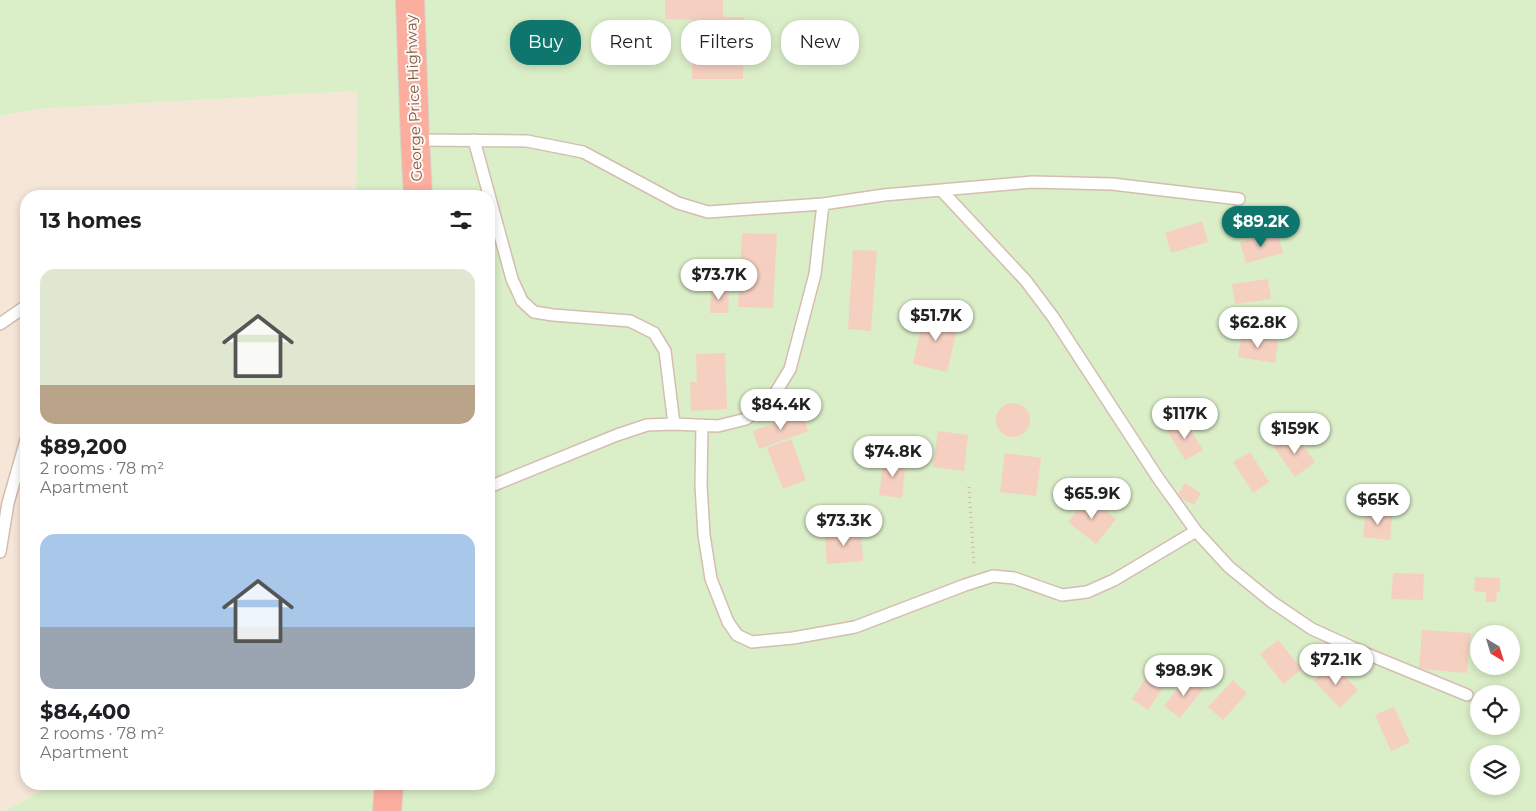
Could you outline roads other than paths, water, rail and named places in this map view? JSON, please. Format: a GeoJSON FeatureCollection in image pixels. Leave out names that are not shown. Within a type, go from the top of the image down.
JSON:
{"type":"FeatureCollection","features":[{"type":"Feature","properties":{"kind":"highway","name":"George Price Highway"},"geometry":{"type":"LineString","coordinates":[[410,0],[418,190]]}},
{"type":"Feature","properties":{"kind":"highway"},"geometry":{"type":"LineString","coordinates":[[387,811],[389,790]]}},
{"type":"Feature","properties":{"kind":"lane"},"geometry":{"type":"LineString","coordinates":[[415,140],[527,141],[583,152],[678,203],[708,212],[823,204],[884,195],[1032,182],[1112,184],[1240,199]]}},
{"type":"Feature","properties":{"kind":"lane"},"geometry":{"type":"LineString","coordinates":[[474,140],[488,190]]}},
{"type":"Feature","properties":{"kind":"lane"},"geometry":{"type":"LineString","coordinates":[[942,191],[1026,281],[1053,317],[1158,478],[1196,531],[1229,567],[1272,602],[1312,629],[1467,695]]}},
{"type":"Feature","properties":{"kind":"lane"},"geometry":{"type":"LineString","coordinates":[[495,486],[617,435],[647,425],[718,426],[746,419],[773,397],[790,369],[815,274],[823,204]]}},
{"type":"Feature","properties":{"kind":"lane"},"geometry":{"type":"LineString","coordinates":[[495,217],[512,279],[522,301],[534,312],[630,322],[654,333],[665,351],[674,424]]}},
{"type":"Feature","properties":{"kind":"lane"},"geometry":{"type":"LineString","coordinates":[[0,324],[20,310]]}},
{"type":"Feature","properties":{"kind":"lane"},"geometry":{"type":"LineString","coordinates":[[702,425],[701,485],[703,525],[711,579],[728,622],[737,635],[752,642],[793,638],[855,627],[993,576],[1014,578],[1062,595],[1087,592],[1114,580],[1196,531]]}},
{"type":"Feature","properties":{"kind":"lane"},"geometry":{"type":"LineString","coordinates":[[0,552],[8,503],[20,461]]}}]}
